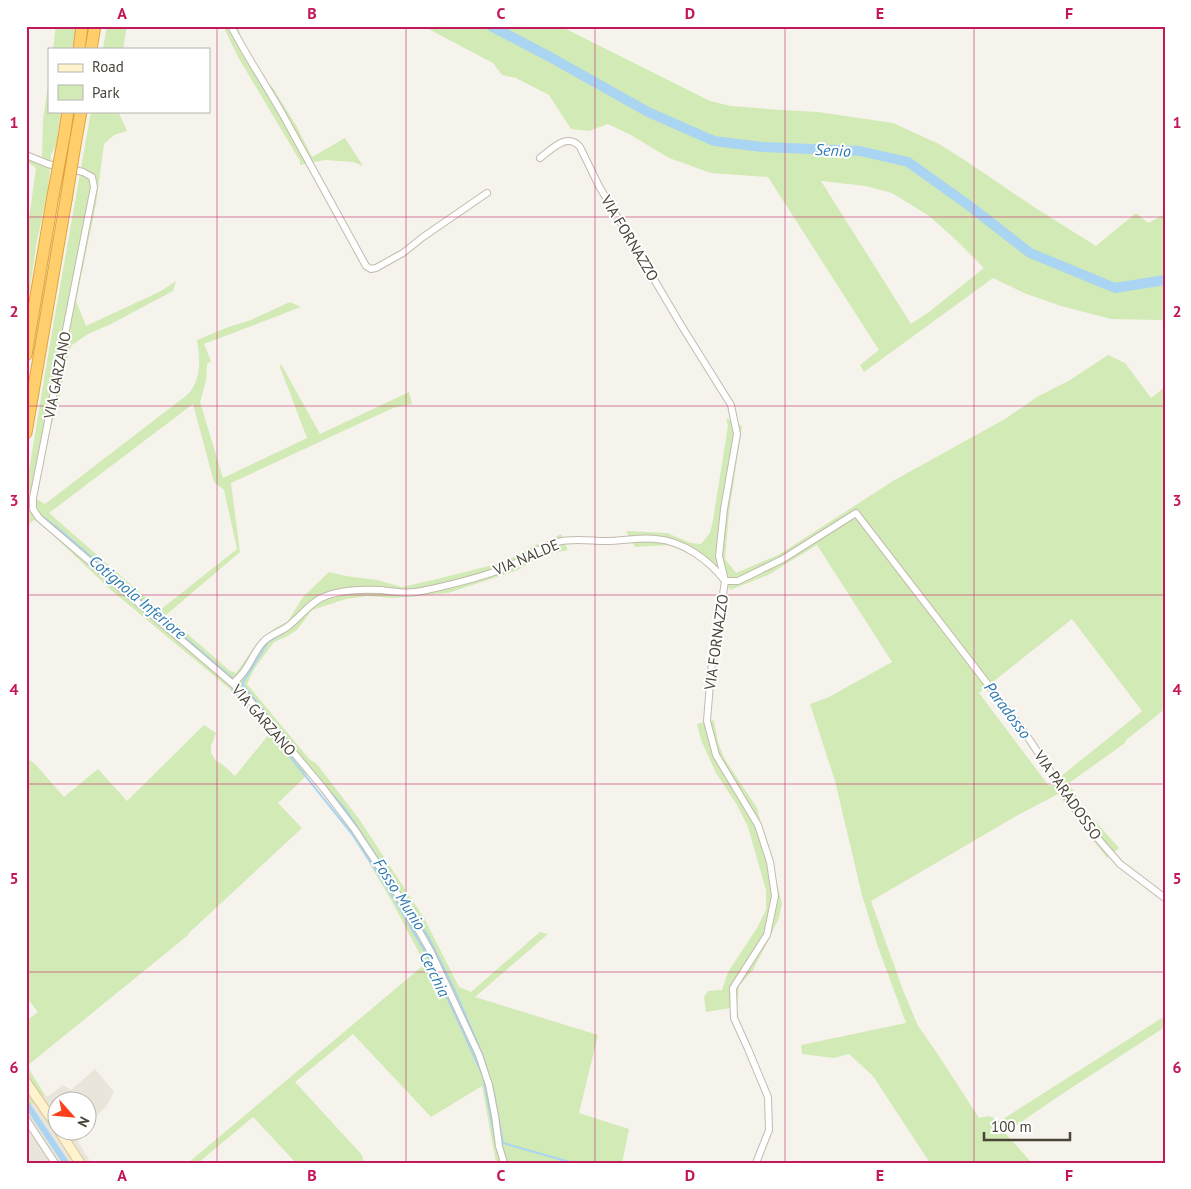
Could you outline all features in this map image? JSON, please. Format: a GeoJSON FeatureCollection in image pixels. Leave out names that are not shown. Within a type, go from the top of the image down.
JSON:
{"type":"FeatureCollection","features":[{"type":"Feature","properties":{"kind":"highway"},"geometry":{"type":"LineString","coordinates":[[79,48],[82,26]]}},
{"type":"Feature","properties":{"kind":"highway"},"geometry":{"type":"LineString","coordinates":[[92,48],[95,26]]}},
{"type":"Feature","properties":{"kind":"highway"},"geometry":{"type":"LineString","coordinates":[[26,355],[68,112]]}},
{"type":"Feature","properties":{"kind":"highway"},"geometry":{"type":"LineString","coordinates":[[26,433],[81,112]]}},
{"type":"Feature","properties":{"kind":"main road"},"geometry":{"type":"LineString","coordinates":[[26,1082],[48,1115]]}},
{"type":"Feature","properties":{"kind":"main road"},"geometry":{"type":"LineString","coordinates":[[66,1142],[80,1163]]}},
{"type":"Feature","properties":{"kind":"street"},"geometry":{"type":"LineString","coordinates":[[231,26],[366,266],[371,269],[376,268],[403,253],[423,237],[488,193]]}},
{"type":"Feature","properties":{"kind":"street","name":"VIA FORNAZZO"},"geometry":{"type":"LineString","coordinates":[[540,158],[565,141],[571,140],[580,147],[599,186],[731,405],[737,434],[724,510],[719,556],[725,581],[711,671],[707,721],[716,755],[758,825],[770,862],[775,896],[767,935],[733,988],[734,1018],[768,1097],[769,1130],[756,1163]]}},
{"type":"Feature","properties":{"kind":"street","name":"VIA GARZANO"},"geometry":{"type":"LineString","coordinates":[[26,155],[48,164],[83,172],[92,178],[94,187],[33,498],[33,509],[39,518],[248,698],[324,789],[355,830],[402,901],[431,952],[479,1056],[489,1085],[499,1146],[504,1163]]}},
{"type":"Feature","properties":{"kind":"street","name":"VIA PARADOSSO"},"geometry":{"type":"LineString","coordinates":[[725,581],[738,581],[783,559],[856,513],[1022,730],[1086,825],[1120,864],[1165,898]]}},
{"type":"Feature","properties":{"kind":"street","name":"VIA NALDE"},"geometry":{"type":"LineString","coordinates":[[233,684],[267,638],[287,627],[313,603],[327,596],[355,590],[403,593],[439,588],[495,571],[562,541],[665,540],[690,550],[725,581]]}},
{"type":"Feature","properties":{"kind":"street"},"geometry":{"type":"LineString","coordinates":[[26,1118],[55,1163]]}},
{"type":"Feature","properties":{"kind":"shaded area"},"geometry":{"type":"Polygon","coordinates":[[[95,1069],[114,1092],[106,1107],[98,1114],[98,1092],[54,1092],[63,1085],[71,1090],[95,1069]]]}},
{"type":"Feature","properties":{"kind":"shaded area"},"geometry":{"type":"Polygon","coordinates":[[[45,1095],[47,1097],[48,1142],[78,1142],[91,1163],[26,1163],[26,1109],[45,1095]]]}},
{"type":"Feature","properties":{"kind":"green space"},"geometry":{"type":"Polygon","coordinates":[[[56,26],[76,26],[72,48],[53,48],[56,26]]]}},
{"type":"Feature","properties":{"kind":"green space"},"geometry":{"type":"Polygon","coordinates":[[[107,26],[127,26],[123,48],[103,48],[107,26]]]}},
{"type":"Feature","properties":{"kind":"green space"},"geometry":{"type":"Polygon","coordinates":[[[223,26],[238,26],[248,64],[273,88],[297,127],[312,157],[345,138],[363,166],[353,162],[325,160],[300,165],[300,161],[238,57],[223,26]]]}},
{"type":"Feature","properties":{"kind":"green space"},"geometry":{"type":"Polygon","coordinates":[[[423,26],[563,26],[710,101],[731,106],[818,112],[893,123],[939,144],[1096,246],[1136,213],[1148,223],[1165,214],[1165,324],[1162,320],[1111,319],[1061,306],[1024,293],[993,278],[864,372],[860,365],[879,350],[768,177],[711,173],[669,158],[631,135],[608,124],[589,131],[571,129],[549,95],[516,78],[502,75],[493,63],[423,26]],[[821,181],[911,324],[984,268],[929,216],[892,193],[866,186],[821,181]]]}},
{"type":"Feature","properties":{"kind":"green space"},"geometry":{"type":"Polygon","coordinates":[[[48,86],[48,112],[61,112],[56,145],[51,155],[48,190],[36,246],[26,318],[26,240],[36,168],[26,161],[26,151],[42,158],[43,120],[48,86]]]}},
{"type":"Feature","properties":{"kind":"green space"},"geometry":{"type":"Polygon","coordinates":[[[91,112],[118,112],[127,131],[114,135],[104,144],[96,204],[76,301],[86,326],[161,291],[176,281],[173,291],[88,334],[72,345],[48,437],[35,498],[45,504],[187,395],[198,376],[199,355],[197,340],[251,320],[290,302],[301,307],[204,344],[211,361],[207,364],[206,381],[200,402],[223,478],[307,438],[280,367],[281,364],[320,434],[409,392],[412,404],[393,408],[231,483],[240,552],[166,615],[230,671],[236,673],[257,643],[275,628],[288,621],[303,597],[329,572],[377,580],[402,587],[505,562],[535,545],[544,543],[561,534],[568,550],[540,556],[518,570],[448,593],[393,598],[367,596],[346,599],[312,610],[297,630],[274,642],[254,669],[247,684],[310,760],[316,763],[359,819],[424,918],[459,987],[471,992],[540,932],[548,934],[475,997],[598,1035],[579,1113],[629,1129],[622,1163],[496,1163],[482,1086],[431,1117],[353,1034],[295,1082],[362,1155],[364,1163],[296,1163],[253,1117],[198,1163],[188,1163],[425,964],[390,898],[342,817],[307,774],[278,803],[302,828],[187,936],[27,1066],[45,1095],[26,1109],[26,1021],[38,1012],[26,997],[26,764],[30,760],[36,765],[64,797],[98,769],[127,801],[204,725],[216,733],[211,746],[211,753],[216,761],[235,776],[271,732],[243,698],[111,590],[39,522],[34,520],[30,523],[26,548],[26,488],[91,112]],[[193,404],[49,513],[160,610],[237,549],[224,490],[214,482],[193,404]]]}},
{"type":"Feature","properties":{"kind":"green space"},"geometry":{"type":"Polygon","coordinates":[[[1108,355],[1125,363],[1151,398],[1165,387],[1165,709],[1126,740],[1125,743],[1069,783],[1081,805],[1119,848],[1107,858],[1058,794],[1018,815],[871,901],[918,1026],[979,1118],[989,1116],[1000,1121],[1165,1016],[1165,1027],[1005,1133],[1032,1163],[930,1163],[873,1076],[849,1054],[834,1058],[802,1054],[801,1045],[906,1023],[878,947],[862,895],[835,781],[810,704],[829,697],[892,662],[817,545],[768,575],[730,590],[715,564],[669,545],[635,547],[626,531],[667,533],[691,543],[701,544],[710,533],[713,520],[728,426],[726,418],[742,426],[729,512],[725,559],[736,573],[780,554],[893,481],[1005,419],[1037,397],[1070,380],[1108,355]],[[1072,619],[979,693],[1049,786],[1142,711],[1072,619]]]}},
{"type":"Feature","properties":{"kind":"green space"},"geometry":{"type":"Polygon","coordinates":[[[714,720],[718,742],[724,758],[757,808],[782,903],[779,918],[766,945],[753,970],[739,986],[737,1007],[706,1012],[704,997],[708,991],[722,990],[728,972],[757,928],[766,910],[766,890],[748,827],[737,805],[716,773],[701,740],[697,724],[714,720]]]}},
{"type":"Feature","properties":{"kind":"waterway","name":"Senio"},"geometry":{"type":"LineString","coordinates":[[491,26],[648,112],[714,141],[762,147],[860,151],[908,162],[967,204],[1030,253],[1115,288],[1165,280]]}},
{"type":"Feature","properties":{"kind":"waterway","name":"Cotignola Inferiore"},"geometry":{"type":"LineString","coordinates":[[43,517],[232,678]]}},
{"type":"Feature","properties":{"kind":"waterway","name":"Fosso Munio"},"geometry":{"type":"LineString","coordinates":[[285,632],[268,642],[242,684],[287,739]]}},
{"type":"Feature","properties":{"kind":"waterway","name":"Cerchia"},"geometry":{"type":"LineString","coordinates":[[232,690],[271,733],[352,834],[395,900],[425,952],[483,1076],[496,1144]]}},
{"type":"Feature","properties":{"kind":"waterway","name":"Fosso Munio"},"geometry":{"type":"LineString","coordinates":[[331,793],[346,810],[394,883]]}},
{"type":"Feature","properties":{"kind":"waterway","name":"Fosso Munio"},"geometry":{"type":"LineString","coordinates":[[407,904],[428,936],[455,991],[483,1056],[488,1073]]}},
{"type":"Feature","properties":{"kind":"waterway","name":"Fosso Munio"},"geometry":{"type":"LineString","coordinates":[[492,1085],[503,1143],[573,1163]]}},
{"type":"Feature","properties":{"kind":"waterway"},"geometry":{"type":"LineString","coordinates":[[26,1103],[66,1163]]}},
{"type":"Feature","properties":{"kind":"water label","name":"Paradosso"},"geometry":{"type":"Point","coordinates":[1008,710]}}]}
